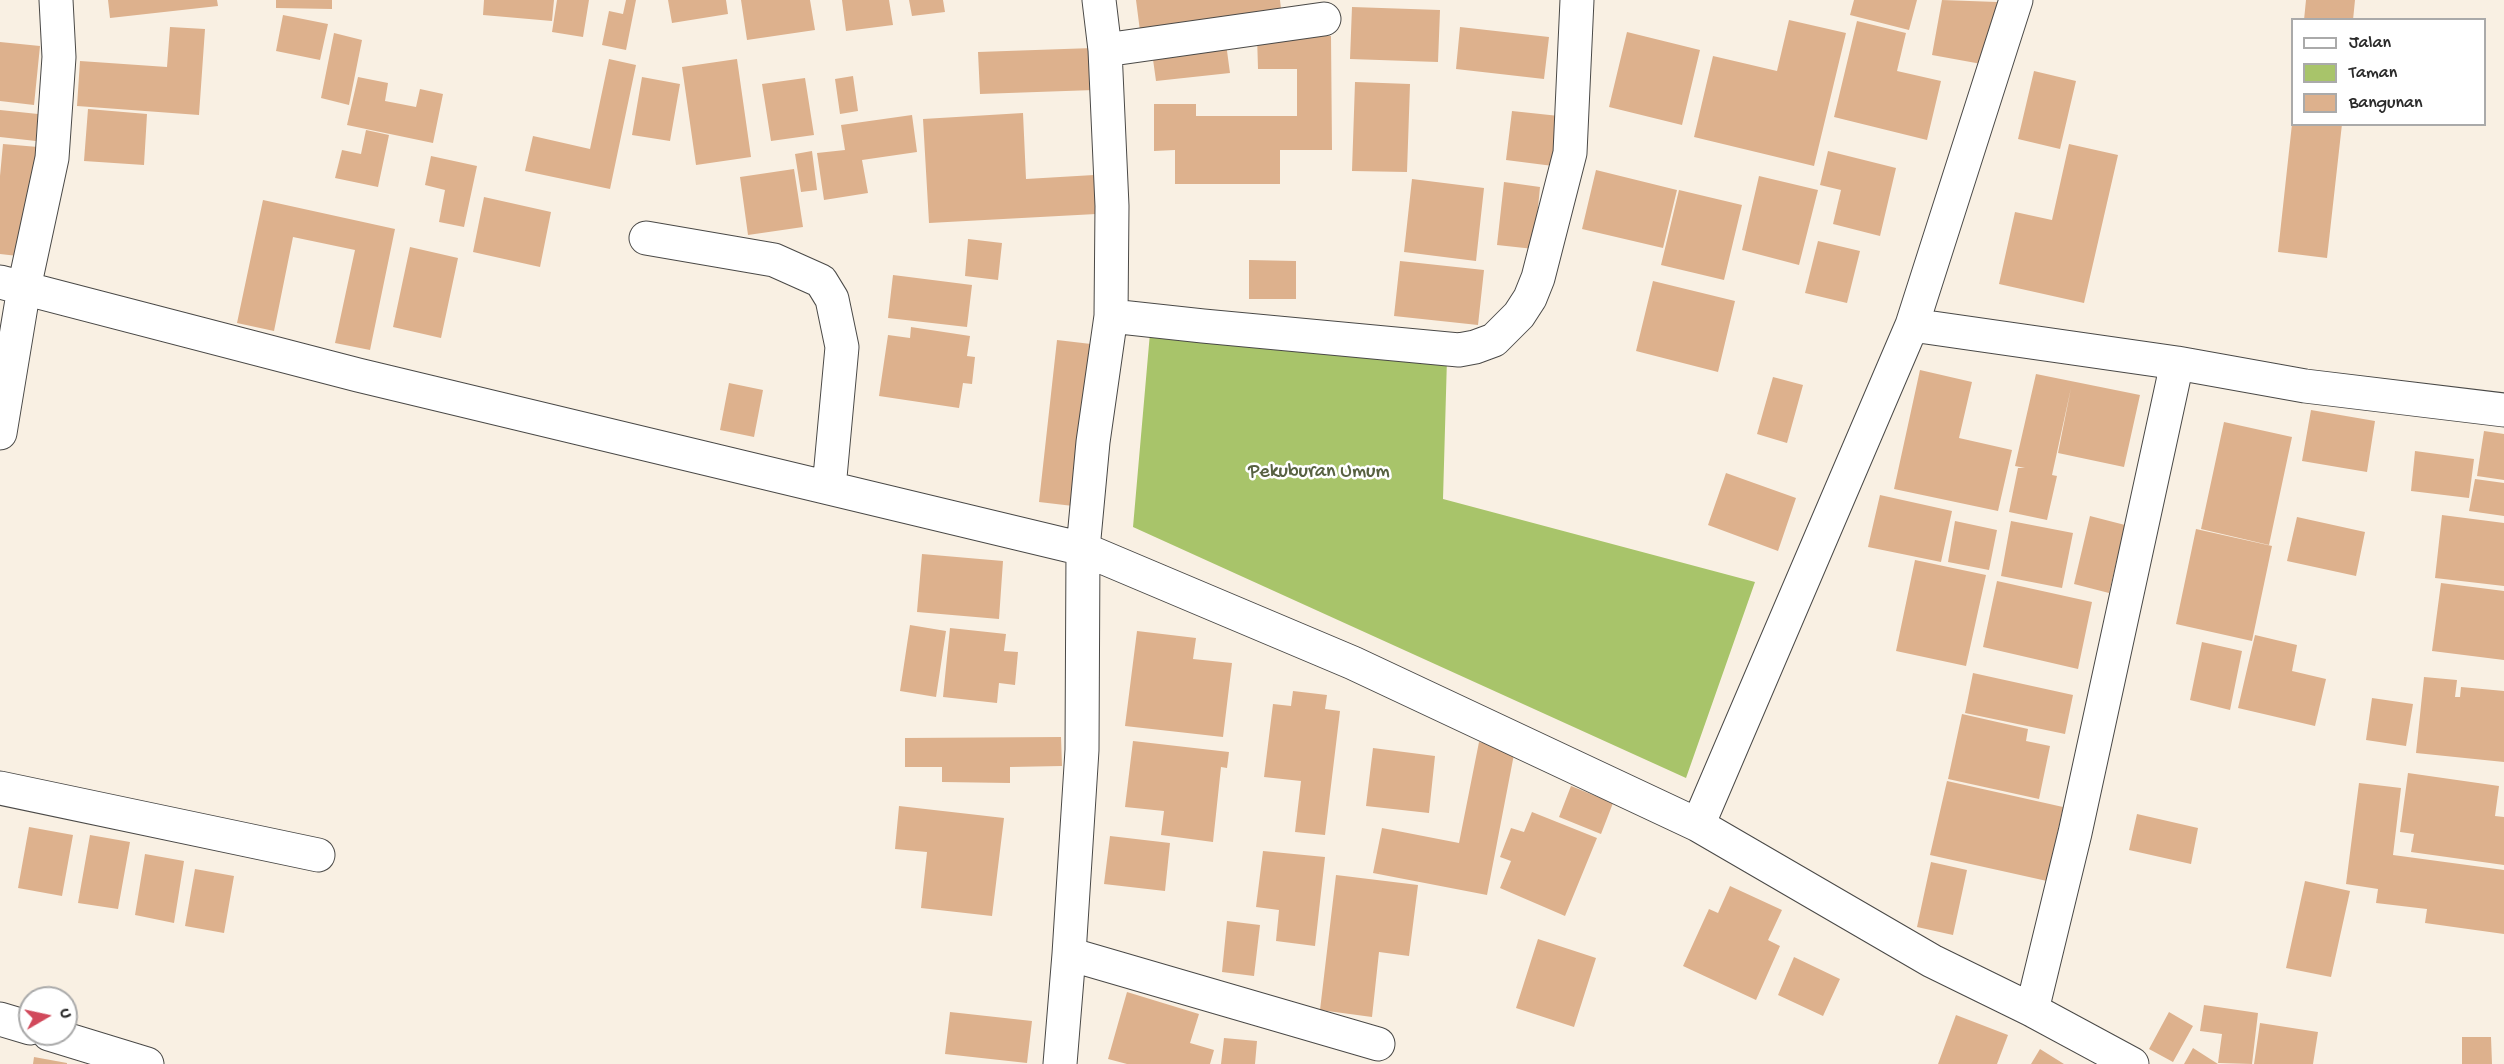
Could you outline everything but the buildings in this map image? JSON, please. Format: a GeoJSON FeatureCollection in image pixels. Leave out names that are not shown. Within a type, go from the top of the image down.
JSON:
{"type":"FeatureCollection","features":[{"type":"Feature","properties":{"kind":"street"},"geometry":{"type":"LineString","coordinates":[[0,433],[12,285],[52,158],[58,57],[56,0]]}},
{"type":"Feature","properties":{"kind":"street"},"geometry":{"type":"LineString","coordinates":[[1060,1064],[1082,750],[1083,549],[1093,442],[1111,316],[1112,206],[1105,50],[1099,0]]}},
{"type":"Feature","properties":{"kind":"street"},"geometry":{"type":"LineString","coordinates":[[1111,316],[1460,350],[1494,340],[1519,315],[1530,298],[1538,278],[1570,153],[1577,0]]}},
{"type":"Feature","properties":{"kind":"street"},"geometry":{"type":"LineString","coordinates":[[1698,825],[1912,325],[2016,0]]}},
{"type":"Feature","properties":{"kind":"street"},"geometry":{"type":"LineString","coordinates":[[1105,50],[1324,19]]}},
{"type":"Feature","properties":{"kind":"street"},"geometry":{"type":"LineString","coordinates":[[646,238],[774,260],[821,281],[832,299],[842,346],[829,488]]}},
{"type":"Feature","properties":{"kind":"street"},"geometry":{"type":"LineString","coordinates":[[12,285],[358,375],[1083,549],[1353,663],[1698,825],[1932,961],[2032,1010],[2132,1064]]}},
{"type":"Feature","properties":{"kind":"street"},"geometry":{"type":"LineString","coordinates":[[1912,325],[2177,363],[2305,386],[2504,410]]}},
{"type":"Feature","properties":{"kind":"street"},"geometry":{"type":"LineString","coordinates":[[2032,1010],[2075,833],[2177,363]]}},
{"type":"Feature","properties":{"kind":"street"},"geometry":{"type":"LineString","coordinates":[[0,788],[318,855]]}},
{"type":"Feature","properties":{"kind":"street"},"geometry":{"type":"LineString","coordinates":[[1069,954],[1378,1044]]}},
{"type":"Feature","properties":{"kind":"street"},"geometry":{"type":"LineString","coordinates":[[0,1019],[18,1024]]}},
{"type":"Feature","properties":{"kind":"street"},"geometry":{"type":"LineString","coordinates":[[78,1043],[147,1064]]}},
{"type":"Feature","properties":{"kind":"green space","name":"Pekuburan Umum"},"geometry":{"type":"Polygon","coordinates":[[[1150,333],[1447,358],[1443,499],[1755,582],[1686,778],[1133,527],[1150,333]]]}}]}
